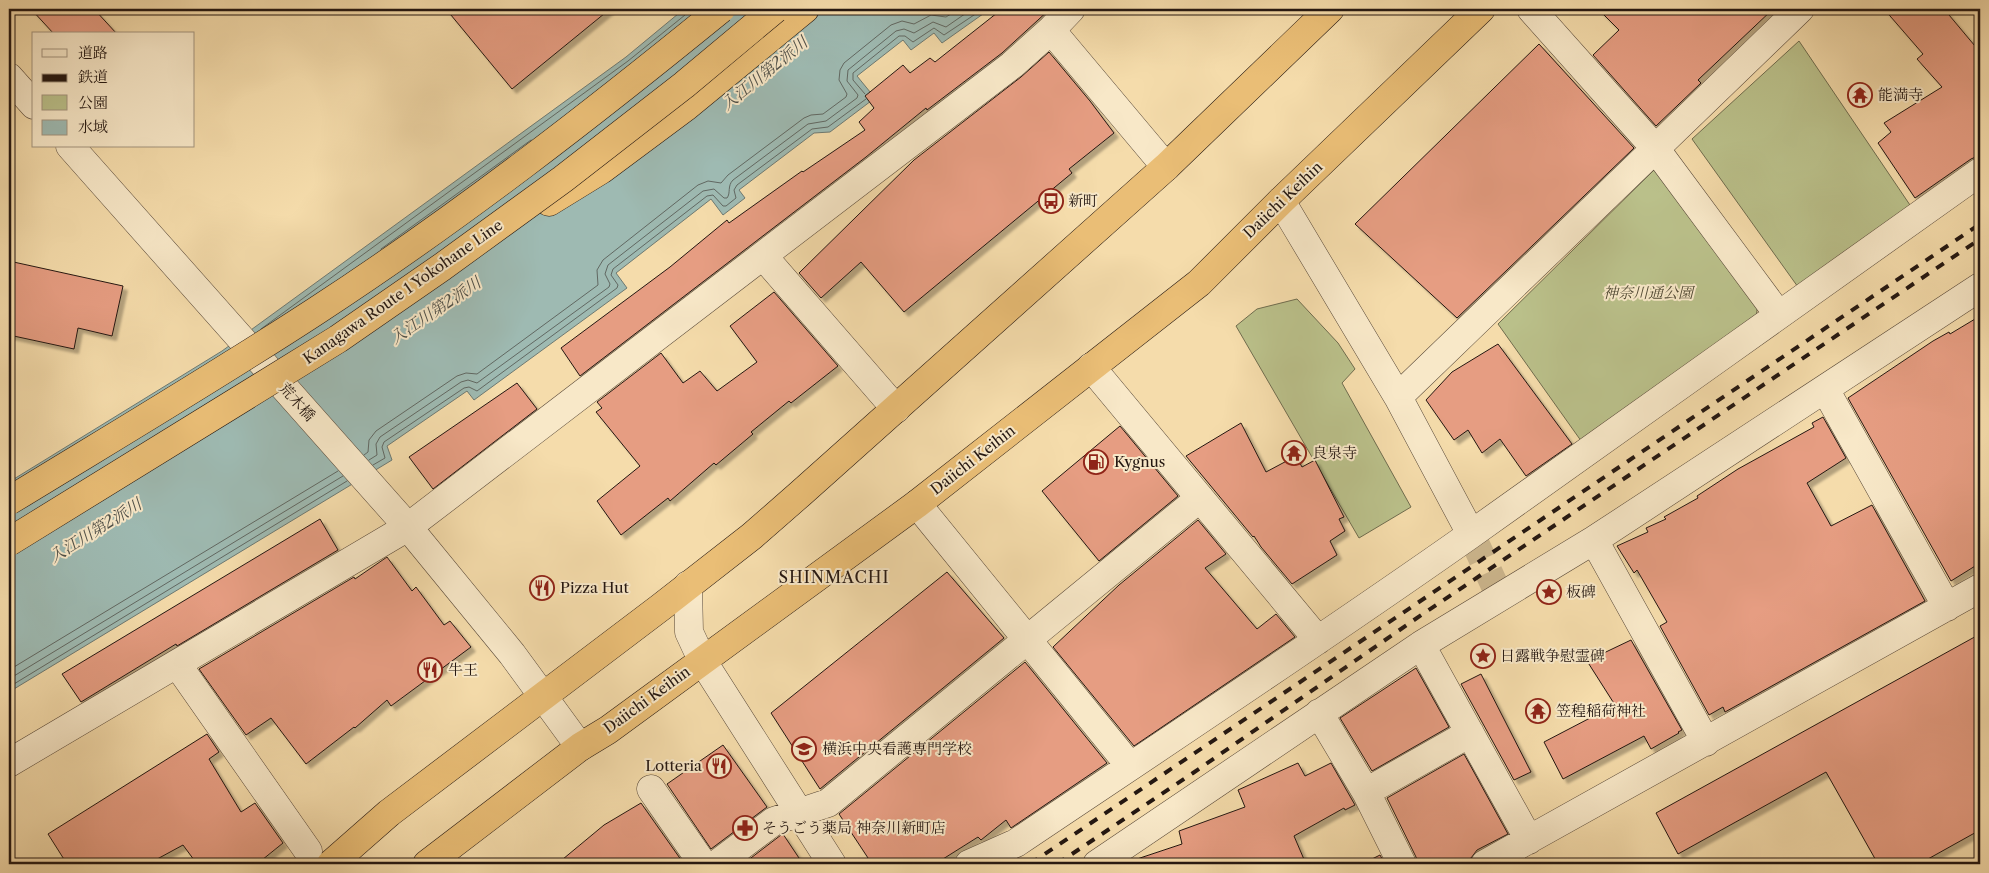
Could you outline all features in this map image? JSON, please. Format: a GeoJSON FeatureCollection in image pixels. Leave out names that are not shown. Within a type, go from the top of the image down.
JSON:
{"type":"FeatureCollection","features":[{"type":"Feature","properties":{"kind":"highway"},"geometry":{"type":"LineString","coordinates":[[9,501],[318,310],[414,244],[543,150],[721,9]]}},
{"type":"Feature","properties":{"kind":"highway","name":"Kanagawa Route 1 Yokohane Line"},"geometry":{"type":"LineString","coordinates":[[9,542],[330,344],[442,267],[564,179],[676,91],[775,9]]}},
{"type":"Feature","properties":{"kind":"highway"},"geometry":{"type":"LineString","coordinates":[[442,267],[601,170],[687,106],[805,9]]}},
{"type":"Feature","properties":{"kind":"highway"},"geometry":{"type":"LineString","coordinates":[[319,858],[389,813],[545,697],[772,518],[1166,167],[1330,9]]}},
{"type":"Feature","properties":{"kind":"highway","name":"Daiichi Keihin"},"geometry":{"type":"LineString","coordinates":[[431,863],[580,747],[608,730],[917,504],[1199,283],[1480,9]]}},
{"type":"Feature","properties":{"kind":"street"},"geometry":{"type":"LineString","coordinates":[[9,763],[408,527],[1012,65],[1071,9]]}},
{"type":"Feature","properties":{"kind":"street"},"geometry":{"type":"LineString","coordinates":[[1531,9],[1655,148],[1778,314]]}},
{"type":"Feature","properties":{"kind":"street"},"geometry":{"type":"LineString","coordinates":[[1398,397],[1800,9]]}},
{"type":"Feature","properties":{"kind":"street"},"geometry":{"type":"LineString","coordinates":[[1051,30],[1166,167]]}},
{"type":"Feature","properties":{"kind":"street"},"geometry":{"type":"LineString","coordinates":[[9,77],[32,104]]}},
{"type":"Feature","properties":{"kind":"street","name":"荒木橋"},"geometry":{"type":"LineString","coordinates":[[72,148],[408,527],[545,697],[580,747]]}},
{"type":"Feature","properties":{"kind":"street"},"geometry":{"type":"LineString","coordinates":[[969,864],[1016,843],[1318,640],[1471,534],[1980,172]]}},
{"type":"Feature","properties":{"kind":"street"},"geometry":{"type":"LineString","coordinates":[[1281,201],[1398,397],[1471,534]]}},
{"type":"Feature","properties":{"kind":"street"},"geometry":{"type":"LineString","coordinates":[[764,256],[896,409]]}},
{"type":"Feature","properties":{"kind":"street"},"geometry":{"type":"LineString","coordinates":[[1097,864],[1421,645],[1594,540],[1980,287]]}},
{"type":"Feature","properties":{"kind":"street"},"geometry":{"type":"LineString","coordinates":[[1091,367],[1318,640]]}},
{"type":"Feature","properties":{"kind":"street"},"geometry":{"type":"LineString","coordinates":[[1825,389],[1947,607]]}},
{"type":"Feature","properties":{"kind":"street"},"geometry":{"type":"LineString","coordinates":[[717,864],[774,821],[828,803],[1200,498]]}},
{"type":"Feature","properties":{"kind":"street"},"geometry":{"type":"LineString","coordinates":[[917,504],[1130,766]]}},
{"type":"Feature","properties":{"kind":"street"},"geometry":{"type":"LineString","coordinates":[[1594,540],[1706,742]]}},
{"type":"Feature","properties":{"kind":"street"},"geometry":{"type":"LineString","coordinates":[[688,585],[689,632],[702,660],[832,864]]}},
{"type":"Feature","properties":{"kind":"street"},"geometry":{"type":"LineString","coordinates":[[1485,864],[1980,588]]}},
{"type":"Feature","properties":{"kind":"street"},"geometry":{"type":"LineString","coordinates":[[1421,645],[1529,840]]}},
{"type":"Feature","properties":{"kind":"street"},"geometry":{"type":"LineString","coordinates":[[177,664],[319,858]]}},
{"type":"Feature","properties":{"kind":"street"},"geometry":{"type":"LineString","coordinates":[[1319,713],[1366,792],[1402,864]]}},
{"type":"Feature","properties":{"kind":"street"},"geometry":{"type":"LineString","coordinates":[[1366,792],[1470,733]]}},
{"type":"Feature","properties":{"kind":"street"},"geometry":{"type":"LineString","coordinates":[[651,790],[703,864]]}},
{"type":"Feature","properties":{"kind":"green space"},"geometry":{"type":"Polygon","coordinates":[[[1799,41],[1912,208],[1798,287],[1692,139],[1799,41]]]}},
{"type":"Feature","properties":{"kind":"green space","name":"神奈川通公園"},"geometry":{"type":"Polygon","coordinates":[[[1658,166],[1758,302],[1756,318],[1584,445],[1498,324],[1658,166]]]}},
{"type":"Feature","properties":{"kind":"green space"},"geometry":{"type":"Polygon","coordinates":[[[1297,299],[1338,343],[1355,369],[1342,383],[1411,507],[1359,538],[1236,326],[1257,309],[1297,299]]]}},
{"type":"Feature","properties":{"kind":"water","name":"入江川第2派川"},"geometry":{"type":"Polygon","coordinates":[[[684,9],[990,9],[942,43],[934,33],[911,50],[903,40],[857,76],[875,98],[830,132],[814,133],[739,190],[745,198],[723,215],[711,199],[616,273],[627,288],[474,400],[467,391],[387,446],[392,460],[9,692],[9,482],[222,351],[626,57],[684,9]]]}},
{"type":"Feature","properties":{"kind":"building"},"geometry":{"type":"Polygon","coordinates":[[[31,9],[94,9],[115,32],[52,32],[31,9]]]}},
{"type":"Feature","properties":{"kind":"building"},"geometry":{"type":"Polygon","coordinates":[[[446,9],[610,9],[512,89],[446,9]]]}},
{"type":"Feature","properties":{"kind":"building"},"geometry":{"type":"Polygon","coordinates":[[[1002,9],[1050,9],[1002,53],[927,110],[926,108],[866,157],[580,376],[561,348],[670,267],[727,220],[729,223],[802,171],[865,130],[859,122],[874,108],[865,96],[903,65],[910,73],[930,58],[935,62],[1002,9]]]}},
{"type":"Feature","properties":{"kind":"building"},"geometry":{"type":"Polygon","coordinates":[[[1598,9],[1773,9],[1698,80],[1701,83],[1656,126],[1593,55],[1619,30],[1598,9]]]}},
{"type":"Feature","properties":{"kind":"building"},"geometry":{"type":"Polygon","coordinates":[[[1884,9],[1944,9],[1980,52],[1980,155],[1971,159],[1915,198],[1878,143],[1891,132],[1884,123],[1942,87],[1917,59],[1923,54],[1884,9]]]}},
{"type":"Feature","properties":{"kind":"building"},"geometry":{"type":"Polygon","coordinates":[[[1539,44],[1634,148],[1457,318],[1355,224],[1539,44]]]}},
{"type":"Feature","properties":{"kind":"building"},"geometry":{"type":"Polygon","coordinates":[[[1049,52],[1114,133],[1069,169],[1072,173],[904,312],[861,262],[821,298],[799,273],[914,160],[1021,77],[1049,52]]]}},
{"type":"Feature","properties":{"kind":"building"},"geometry":{"type":"Polygon","coordinates":[[[9,261],[123,286],[112,336],[78,328],[74,349],[9,335],[9,261]]]}},
{"type":"Feature","properties":{"kind":"building"},"geometry":{"type":"Polygon","coordinates":[[[774,292],[838,366],[791,403],[789,401],[751,432],[753,434],[716,465],[714,463],[670,501],[668,498],[621,535],[597,501],[640,466],[596,412],[602,408],[597,402],[661,353],[683,383],[700,371],[717,391],[757,362],[730,326],[774,292]]]}},
{"type":"Feature","properties":{"kind":"building"},"geometry":{"type":"Polygon","coordinates":[[[1980,316],[1980,563],[1951,581],[1848,398],[1933,341],[1949,332],[1950,334],[1980,316]]]}},
{"type":"Feature","properties":{"kind":"building"},"geometry":{"type":"Polygon","coordinates":[[[1498,344],[1572,444],[1526,476],[1500,439],[1482,453],[1468,430],[1454,440],[1426,400],[1452,372],[1498,344]]]}},
{"type":"Feature","properties":{"kind":"building"},"geometry":{"type":"Polygon","coordinates":[[[517,383],[537,409],[433,489],[409,457],[517,383]]]}},
{"type":"Feature","properties":{"kind":"building"},"geometry":{"type":"Polygon","coordinates":[[[1823,417],[1846,458],[1807,483],[1831,526],[1872,505],[1925,601],[1725,712],[1723,707],[1709,715],[1660,626],[1667,622],[1637,570],[1634,573],[1617,546],[1648,532],[1646,528],[1666,519],[1664,517],[1698,498],[1697,496],[1738,469],[1814,427],[1812,423],[1823,417]]]}},
{"type":"Feature","properties":{"kind":"building"},"geometry":{"type":"Polygon","coordinates":[[[1241,423],[1266,472],[1296,456],[1302,467],[1315,460],[1344,517],[1339,519],[1345,531],[1330,541],[1337,555],[1292,584],[1186,456],[1241,423]]]}},
{"type":"Feature","properties":{"kind":"building"},"geometry":{"type":"Polygon","coordinates":[[[1120,426],[1178,496],[1099,561],[1042,491],[1120,426]]]}},
{"type":"Feature","properties":{"kind":"building"},"geometry":{"type":"Polygon","coordinates":[[[320,519],[338,550],[177,646],[176,644],[81,702],[62,674],[320,519]]]}},
{"type":"Feature","properties":{"kind":"building"},"geometry":{"type":"Polygon","coordinates":[[[1198,520],[1226,554],[1205,568],[1257,629],[1276,614],[1295,637],[1134,746],[1053,647],[1119,585],[1198,520]]]}},
{"type":"Feature","properties":{"kind":"building"},"geometry":{"type":"Polygon","coordinates":[[[387,557],[412,591],[416,587],[444,625],[450,621],[471,647],[391,706],[387,700],[355,728],[306,764],[271,718],[246,735],[199,669],[354,577],[355,579],[387,557]]]}},
{"type":"Feature","properties":{"kind":"building"},"geometry":{"type":"Polygon","coordinates":[[[947,572],[1004,638],[820,789],[771,713],[947,572]]]}},
{"type":"Feature","properties":{"kind":"building"},"geometry":{"type":"Polygon","coordinates":[[[1980,634],[1980,830],[1919,864],[1878,864],[1826,772],[1678,854],[1656,813],[1980,634]]]}},
{"type":"Feature","properties":{"kind":"building"},"geometry":{"type":"Polygon","coordinates":[[[1631,640],[1682,730],[1651,749],[1644,736],[1563,779],[1544,742],[1615,705],[1587,661],[1631,640]]]}},
{"type":"Feature","properties":{"kind":"building"},"geometry":{"type":"Polygon","coordinates":[[[1025,662],[1107,763],[1011,828],[1006,820],[981,840],[978,837],[935,864],[872,864],[839,814],[1025,662]]]}},
{"type":"Feature","properties":{"kind":"building"},"geometry":{"type":"Polygon","coordinates":[[[1416,668],[1449,727],[1372,771],[1340,718],[1416,668]]]}},
{"type":"Feature","properties":{"kind":"building"},"geometry":{"type":"Polygon","coordinates":[[[1481,674],[1531,772],[1514,780],[1461,684],[1481,674]]]}},
{"type":"Feature","properties":{"kind":"building"},"geometry":{"type":"Polygon","coordinates":[[[207,734],[219,752],[209,759],[241,812],[255,803],[283,843],[257,864],[197,864],[183,845],[148,864],[67,864],[48,834],[207,734]]]}},
{"type":"Feature","properties":{"kind":"building"},"geometry":{"type":"Polygon","coordinates":[[[723,745],[767,807],[711,849],[667,784],[723,745]]]}},
{"type":"Feature","properties":{"kind":"building"},"geometry":{"type":"Polygon","coordinates":[[[1464,754],[1508,834],[1477,850],[1471,858],[1461,864],[1418,864],[1387,798],[1464,754]]]}},
{"type":"Feature","properties":{"kind":"building"},"geometry":{"type":"Polygon","coordinates":[[[1298,763],[1305,776],[1331,763],[1355,805],[1345,810],[1344,808],[1294,836],[1306,864],[1134,864],[1134,860],[1182,844],[1179,831],[1245,807],[1238,790],[1298,763]]]}},
{"type":"Feature","properties":{"kind":"building"},"geometry":{"type":"Polygon","coordinates":[[[641,803],[684,864],[557,864],[604,825],[641,803]]]}},
{"type":"Feature","properties":{"kind":"building"},"geometry":{"type":"Polygon","coordinates":[[[783,834],[803,864],[743,864],[781,835],[783,834]]]}},
{"type":"Feature","properties":{"kind":"building"},"geometry":{"type":"Polygon","coordinates":[[[1380,855],[1385,864],[1362,864],[1380,855]]]}},
{"type":"Feature","properties":{"kind":"tunnel"},"geometry":{"type":"LineString","coordinates":[[1471,534],[1500,597]]}},
{"type":"Feature","properties":{"kind":"railway"},"geometry":{"type":"LineString","coordinates":[[1030,864],[1980,224]]}},
{"type":"Feature","properties":{"kind":"railway"},"geometry":{"type":"LineString","coordinates":[[1057,864],[1193,773],[1414,620],[1980,239]]}},
{"type":"Feature","properties":{"kind":"place","name":"能満寺"},"geometry":{"type":"Point","coordinates":[1860,95]}},
{"type":"Feature","properties":{"kind":"place","name":"新町"},"geometry":{"type":"Point","coordinates":[1051,201]}},
{"type":"Feature","properties":{"kind":"place","name":"良泉寺"},"geometry":{"type":"Point","coordinates":[1294,453]}},
{"type":"Feature","properties":{"kind":"place","name":"Kygnus"},"geometry":{"type":"Point","coordinates":[1096,462]}},
{"type":"Feature","properties":{"kind":"place","name":"Pizza Hut"},"geometry":{"type":"Point","coordinates":[542,588]}},
{"type":"Feature","properties":{"kind":"place","name":"板碑"},"geometry":{"type":"Point","coordinates":[1549,592]}},
{"type":"Feature","properties":{"kind":"place","name":"日露戦争慰霊碑"},"geometry":{"type":"Point","coordinates":[1483,656]}},
{"type":"Feature","properties":{"kind":"place","name":"牛王"},"geometry":{"type":"Point","coordinates":[430,670]}},
{"type":"Feature","properties":{"kind":"place","name":"笠䅣稲荷神社"},"geometry":{"type":"Point","coordinates":[1538,711]}},
{"type":"Feature","properties":{"kind":"place","name":"横浜中央看護専門学校"},"geometry":{"type":"Point","coordinates":[804,749]}},
{"type":"Feature","properties":{"kind":"place","name":"Lotteria"},"geometry":{"type":"Point","coordinates":[719,766]}},
{"type":"Feature","properties":{"kind":"place","name":"そうごう薬局 神奈川新町店"},"geometry":{"type":"Point","coordinates":[745,828]}},
{"type":"Feature","properties":{"kind":"district","name":"SHINMACHI"},"geometry":{"type":"Point","coordinates":[834,577]}}]}
